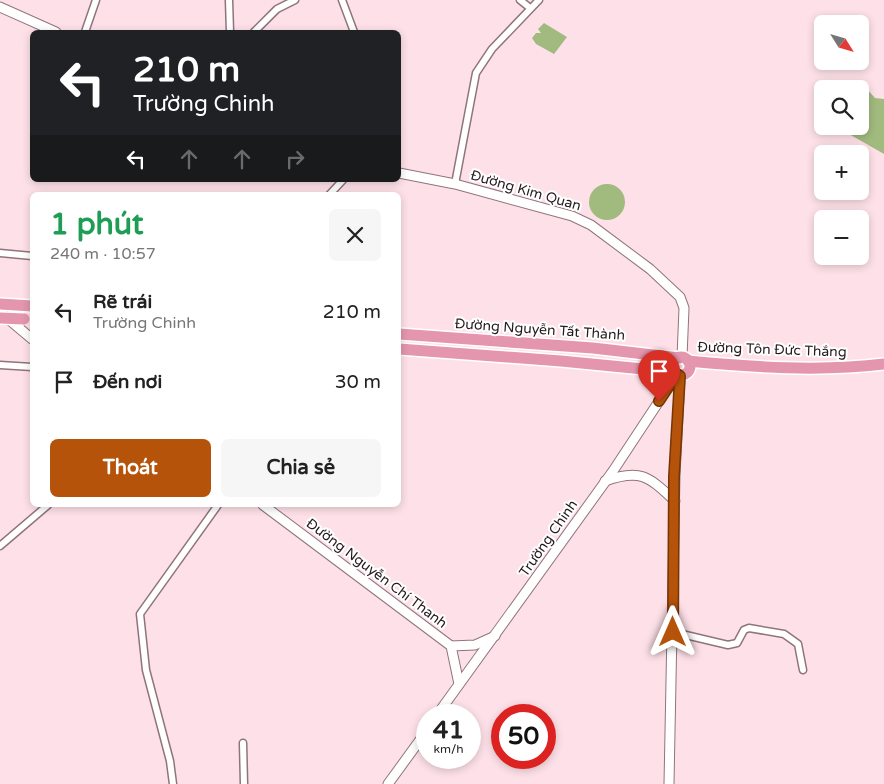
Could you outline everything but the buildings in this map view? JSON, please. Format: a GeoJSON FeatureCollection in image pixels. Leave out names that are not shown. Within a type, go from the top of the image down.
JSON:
{"type":"FeatureCollection","features":[{"type":"Feature","properties":{"kind":"highway"},"geometry":{"type":"LineString","coordinates":[[3,307],[30,306]]}},
{"type":"Feature","properties":{"kind":"highway"},"geometry":{"type":"LineString","coordinates":[[0,318],[28,320]]}},
{"type":"Feature","properties":{"kind":"highway","name":"Đường Nguyễn Tất Thành"},"geometry":{"type":"LineString","coordinates":[[401,334],[607,349],[683,359]]}},
{"type":"Feature","properties":{"kind":"highway"},"geometry":{"type":"LineString","coordinates":[[401,349],[561,361],[677,374],[689,371],[683,359]]}},
{"type":"Feature","properties":{"kind":"highway","name":"Đường Tôn Đức Thắng"},"geometry":{"type":"LineString","coordinates":[[683,359],[798,368],[856,367],[884,364]]}},
{"type":"Feature","properties":{"kind":"main road"},"geometry":{"type":"LineString","coordinates":[[0,7],[52,30]]}},
{"type":"Feature","properties":{"kind":"main road","name":"Đường Kim Quan"},"geometry":{"type":"LineString","coordinates":[[401,173],[456,184],[572,216],[624,248],[650,269],[682,302],[684,326],[683,359]]}},
{"type":"Feature","properties":{"kind":"main road"},"geometry":{"type":"LineString","coordinates":[[3,307],[30,337]]}},
{"type":"Feature","properties":{"kind":"main road"},"geometry":{"type":"LineString","coordinates":[[670,784],[677,374]]}},
{"type":"Feature","properties":{"kind":"main road","name":"Trường Chinh"},"geometry":{"type":"LineString","coordinates":[[445,704],[605,481],[677,374]]}},
{"type":"Feature","properties":{"kind":"main road"},"geometry":{"type":"LineString","coordinates":[[605,481],[625,474],[647,478],[675,501]]}},
{"type":"Feature","properties":{"kind":"main road","name":"Đường Nguyễn Chí Thanh"},"geometry":{"type":"LineString","coordinates":[[266,507],[451,646],[475,645],[495,636]]}},
{"type":"Feature","properties":{"kind":"main road","name":"Đường Nguyễn Chí Thanh"},"geometry":{"type":"LineString","coordinates":[[451,646],[459,684]]}},
{"type":"Feature","properties":{"kind":"main road"},"geometry":{"type":"LineString","coordinates":[[388,784],[416,746]]}},
{"type":"Feature","properties":{"kind":"street"},"geometry":{"type":"LineString","coordinates":[[86,30],[96,0]]}},
{"type":"Feature","properties":{"kind":"street"},"geometry":{"type":"LineString","coordinates":[[229,0],[230,30]]}},
{"type":"Feature","properties":{"kind":"street"},"geometry":{"type":"LineString","coordinates":[[256,30],[277,8],[295,0]]}},
{"type":"Feature","properties":{"kind":"street"},"geometry":{"type":"LineString","coordinates":[[342,0],[353,30]]}},
{"type":"Feature","properties":{"kind":"street"},"geometry":{"type":"LineString","coordinates":[[520,0],[530,8]]}},
{"type":"Feature","properties":{"kind":"street"},"geometry":{"type":"LineString","coordinates":[[456,184],[476,73],[492,50],[539,0]]}},
{"type":"Feature","properties":{"kind":"street"},"geometry":{"type":"LineString","coordinates":[[332,192],[341,182]]}},
{"type":"Feature","properties":{"kind":"street"},"geometry":{"type":"LineString","coordinates":[[0,253],[30,256]]}},
{"type":"Feature","properties":{"kind":"street"},"geometry":{"type":"LineString","coordinates":[[0,365],[30,367]]}},
{"type":"Feature","properties":{"kind":"street"},"geometry":{"type":"LineString","coordinates":[[0,546],[46,507]]}},
{"type":"Feature","properties":{"kind":"street"},"geometry":{"type":"LineString","coordinates":[[173,784],[170,760],[146,670],[140,614],[217,507]]}},
{"type":"Feature","properties":{"kind":"street"},"geometry":{"type":"LineString","coordinates":[[673,632],[728,645],[737,643],[744,630],[749,628],[784,634],[798,644],[803,670]]}},
{"type":"Feature","properties":{"kind":"street"},"geometry":{"type":"LineString","coordinates":[[243,743],[244,784]]}},
{"type":"Feature","properties":{"kind":"shaded area"},"geometry":{"type":"Polygon","coordinates":[[[544,23],[567,37],[554,54],[536,44],[532,38],[536,33],[541,33],[538,29],[544,23]]]}},
{"type":"Feature","properties":{"kind":"shaded area"},"geometry":{"type":"Polygon","coordinates":[[[869,91],[875,98],[884,99],[884,154],[851,135],[869,135],[869,91]]]}},
{"type":"Feature","properties":{"kind":"shaded area"},"geometry":{"type":"Polygon","coordinates":[[[607,184],[614,185],[620,189],[624,195],[624,209],[620,215],[614,219],[607,220],[600,219],[594,215],[590,209],[589,202],[590,195],[594,189],[600,185],[607,184]]]}},
{"type":"Feature","properties":{"kind":"route"},"geometry":{"type":"LineString","coordinates":[[659,401],[677,374],[680,376],[674,476],[673,632]]}}]}
